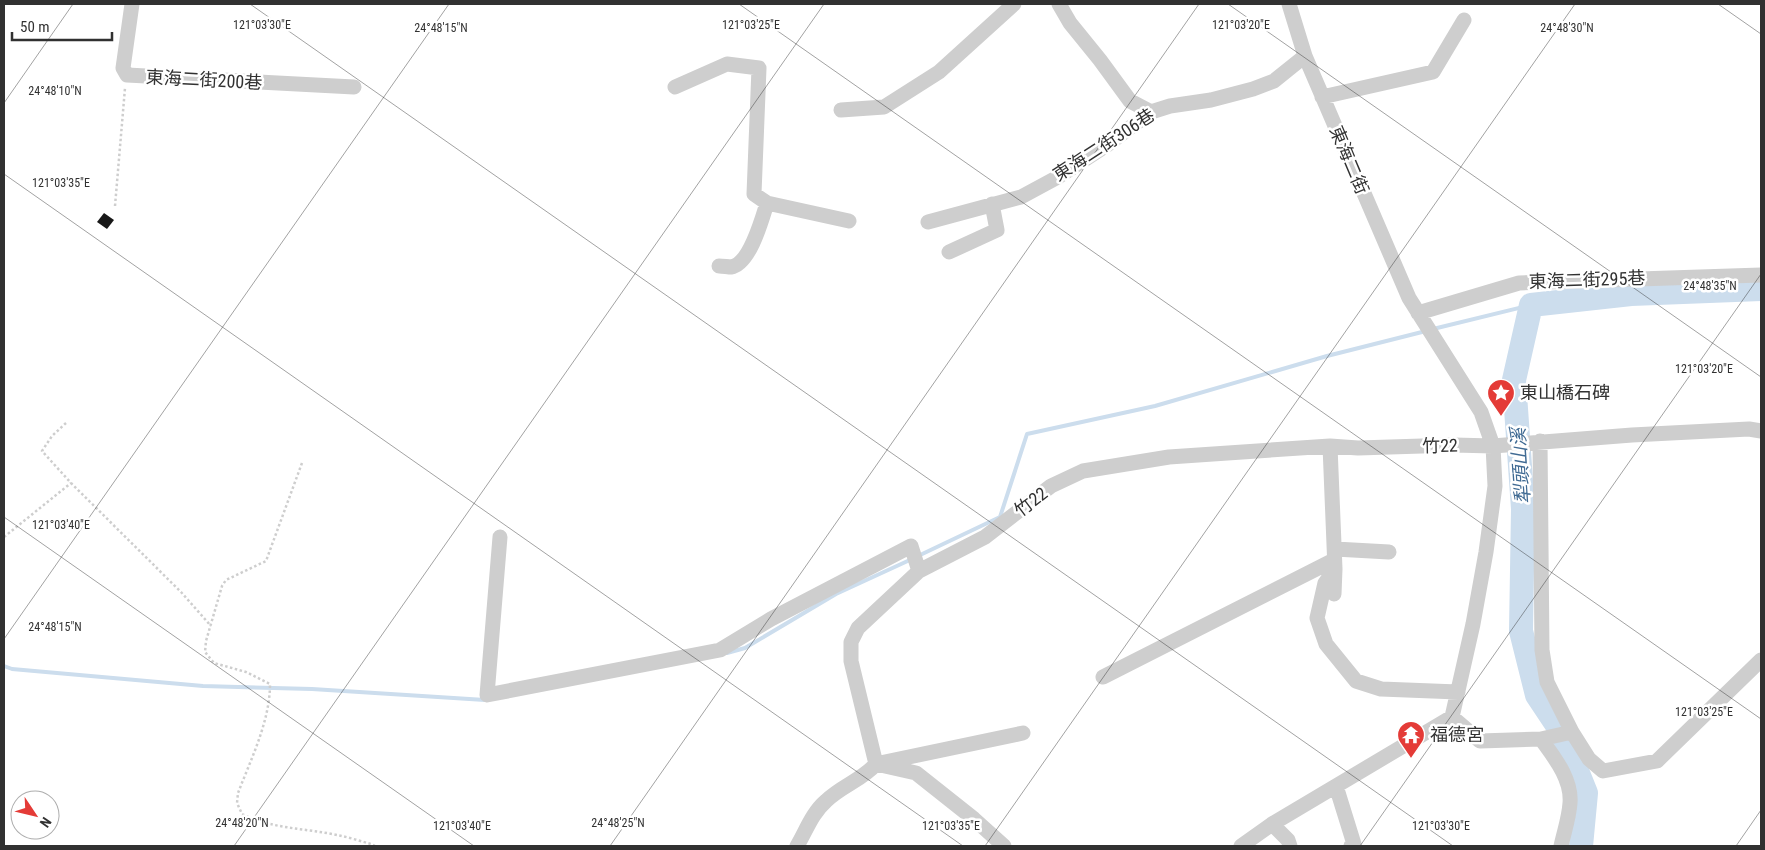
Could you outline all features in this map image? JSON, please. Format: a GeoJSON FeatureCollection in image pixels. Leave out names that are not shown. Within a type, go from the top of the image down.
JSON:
{"type":"FeatureCollection","features":[{"type":"Feature","properties":{"kind":"street","name":"東海二街200巷"},"geometry":{"type":"LineString","coordinates":[[132,4],[123,68],[126,75],[354,87]]}},
{"type":"Feature","properties":{"kind":"street"},"geometry":{"type":"LineString","coordinates":[[841,110],[884,106],[892,102],[939,72],[1014,4]]}},
{"type":"Feature","properties":{"kind":"street"},"geometry":{"type":"LineString","coordinates":[[1059,4],[1070,23],[1130,101],[1151,112]]}},
{"type":"Feature","properties":{"kind":"street","name":"東海二街"},"geometry":{"type":"LineString","coordinates":[[1289,4],[1305,56],[1409,298],[1482,412],[1493,446],[1496,486],[1492,514],[1473,624],[1452,717]]}},
{"type":"Feature","properties":{"kind":"street"},"geometry":{"type":"LineString","coordinates":[[1322,97],[1433,72],[1464,20]]}},
{"type":"Feature","properties":{"kind":"street","name":"東海二街306巷"},"geometry":{"type":"LineString","coordinates":[[928,222],[1021,197],[1058,177],[1151,112],[1170,106],[1211,100],[1253,89],[1274,81],[1305,56]]}},
{"type":"Feature","properties":{"kind":"street"},"geometry":{"type":"LineString","coordinates":[[675,87],[727,64],[759,68],[754,194],[767,203],[849,221]]}},
{"type":"Feature","properties":{"kind":"street"},"geometry":{"type":"LineString","coordinates":[[719,266],[732,267],[741,261],[756,237],[767,203]]}},
{"type":"Feature","properties":{"kind":"street"},"geometry":{"type":"LineString","coordinates":[[949,252],[997,230],[992,204]]}},
{"type":"Feature","properties":{"kind":"street","name":"東海二街295巷"},"geometry":{"type":"LineString","coordinates":[[1418,313],[1519,283],[1761,275]]}},
{"type":"Feature","properties":{"kind":"street","name":"竹22"},"geometry":{"type":"LineString","coordinates":[[876,764],[851,662],[851,642],[858,628],[919,571],[985,537],[1051,486],[1083,471],[1169,457],[1330,446],[1358,448],[1493,446],[1632,434],[1749,429],[1761,431]]}},
{"type":"Feature","properties":{"kind":"street"},"geometry":{"type":"LineString","coordinates":[[1540,441],[1542,650],[1547,682],[1572,732],[1589,759],[1603,771],[1656,761],[1761,660]]}},
{"type":"Feature","properties":{"kind":"street"},"geometry":{"type":"LineString","coordinates":[[1330,446],[1335,559],[1334,594]]}},
{"type":"Feature","properties":{"kind":"street"},"geometry":{"type":"LineString","coordinates":[[500,536],[487,695],[720,650],[771,619],[911,546],[919,571]]}},
{"type":"Feature","properties":{"kind":"street"},"geometry":{"type":"LineString","coordinates":[[1103,677],[1335,559],[1390,552]]}},
{"type":"Feature","properties":{"kind":"street"},"geometry":{"type":"LineString","coordinates":[[1335,559],[1325,583],[1317,618],[1326,644],[1356,681],[1381,689],[1458,692]]}},
{"type":"Feature","properties":{"kind":"street"},"geometry":{"type":"LineString","coordinates":[[1241,846],[1272,824],[1452,717],[1480,741],[1541,739],[1572,732]]}},
{"type":"Feature","properties":{"kind":"street"},"geometry":{"type":"LineString","coordinates":[[797,846],[816,812],[827,800],[868,773],[876,764],[1023,733]]}},
{"type":"Feature","properties":{"kind":"street"},"geometry":{"type":"LineString","coordinates":[[1541,739],[1557,760],[1566,780],[1570,801],[1561,846]]}},
{"type":"Feature","properties":{"kind":"street"},"geometry":{"type":"LineString","coordinates":[[876,764],[916,773],[974,819],[1004,846]]}},
{"type":"Feature","properties":{"kind":"street"},"geometry":{"type":"LineString","coordinates":[[1336,786],[1350,828],[1354,844],[1351,846]]}},
{"type":"Feature","properties":{"kind":"street"},"geometry":{"type":"LineString","coordinates":[[1272,824],[1288,840],[1290,846]]}},
{"type":"Feature","properties":{"kind":"path"},"geometry":{"type":"LineString","coordinates":[[115,206],[126,75]]}},
{"type":"Feature","properties":{"kind":"path"},"geometry":{"type":"LineString","coordinates":[[66,423],[52,436],[42,451],[70,483],[181,592],[211,626]]}},
{"type":"Feature","properties":{"kind":"path"},"geometry":{"type":"LineString","coordinates":[[302,463],[266,562],[226,580],[222,586],[204,652],[214,663],[246,672],[270,684],[270,693],[262,728],[238,793],[237,804],[242,814],[254,820],[276,826],[337,835],[375,846]]}},
{"type":"Feature","properties":{"kind":"path"},"geometry":{"type":"LineString","coordinates":[[4,537],[70,483]]}},
{"type":"Feature","properties":{"kind":"building"},"geometry":{"type":"Polygon","coordinates":[[[104,213],[114,220],[107,229],[97,222],[104,213]]]}},
{"type":"Feature","properties":{"kind":"waterway","name":"犁頭山溪"},"geometry":{"type":"LineString","coordinates":[[1581,846],[1586,793],[1561,731],[1537,695],[1521,631],[1523,509],[1514,380],[1531,305],[1631,294],[1761,289]]}},
{"type":"Feature","properties":{"kind":"waterway"},"geometry":{"type":"LineString","coordinates":[[1433,329],[1531,305]]}},
{"type":"Feature","properties":{"kind":"waterway"},"geometry":{"type":"LineString","coordinates":[[918,556],[1000,517],[1027,434],[1155,406],[1327,356],[1426,331]]}},
{"type":"Feature","properties":{"kind":"waterway"},"geometry":{"type":"LineString","coordinates":[[727,653],[745,648],[836,594],[912,559]]}},
{"type":"Feature","properties":{"kind":"waterway"},"geometry":{"type":"LineString","coordinates":[[4,666],[12,669],[203,686],[312,689],[485,700]]}},
{"type":"Feature","properties":{"kind":"place","name":"東山橋石碑"},"geometry":{"type":"Point","coordinates":[1501,417]}},
{"type":"Feature","properties":{"kind":"place","name":"福德宮"},"geometry":{"type":"Point","coordinates":[1411,759]}}]}
